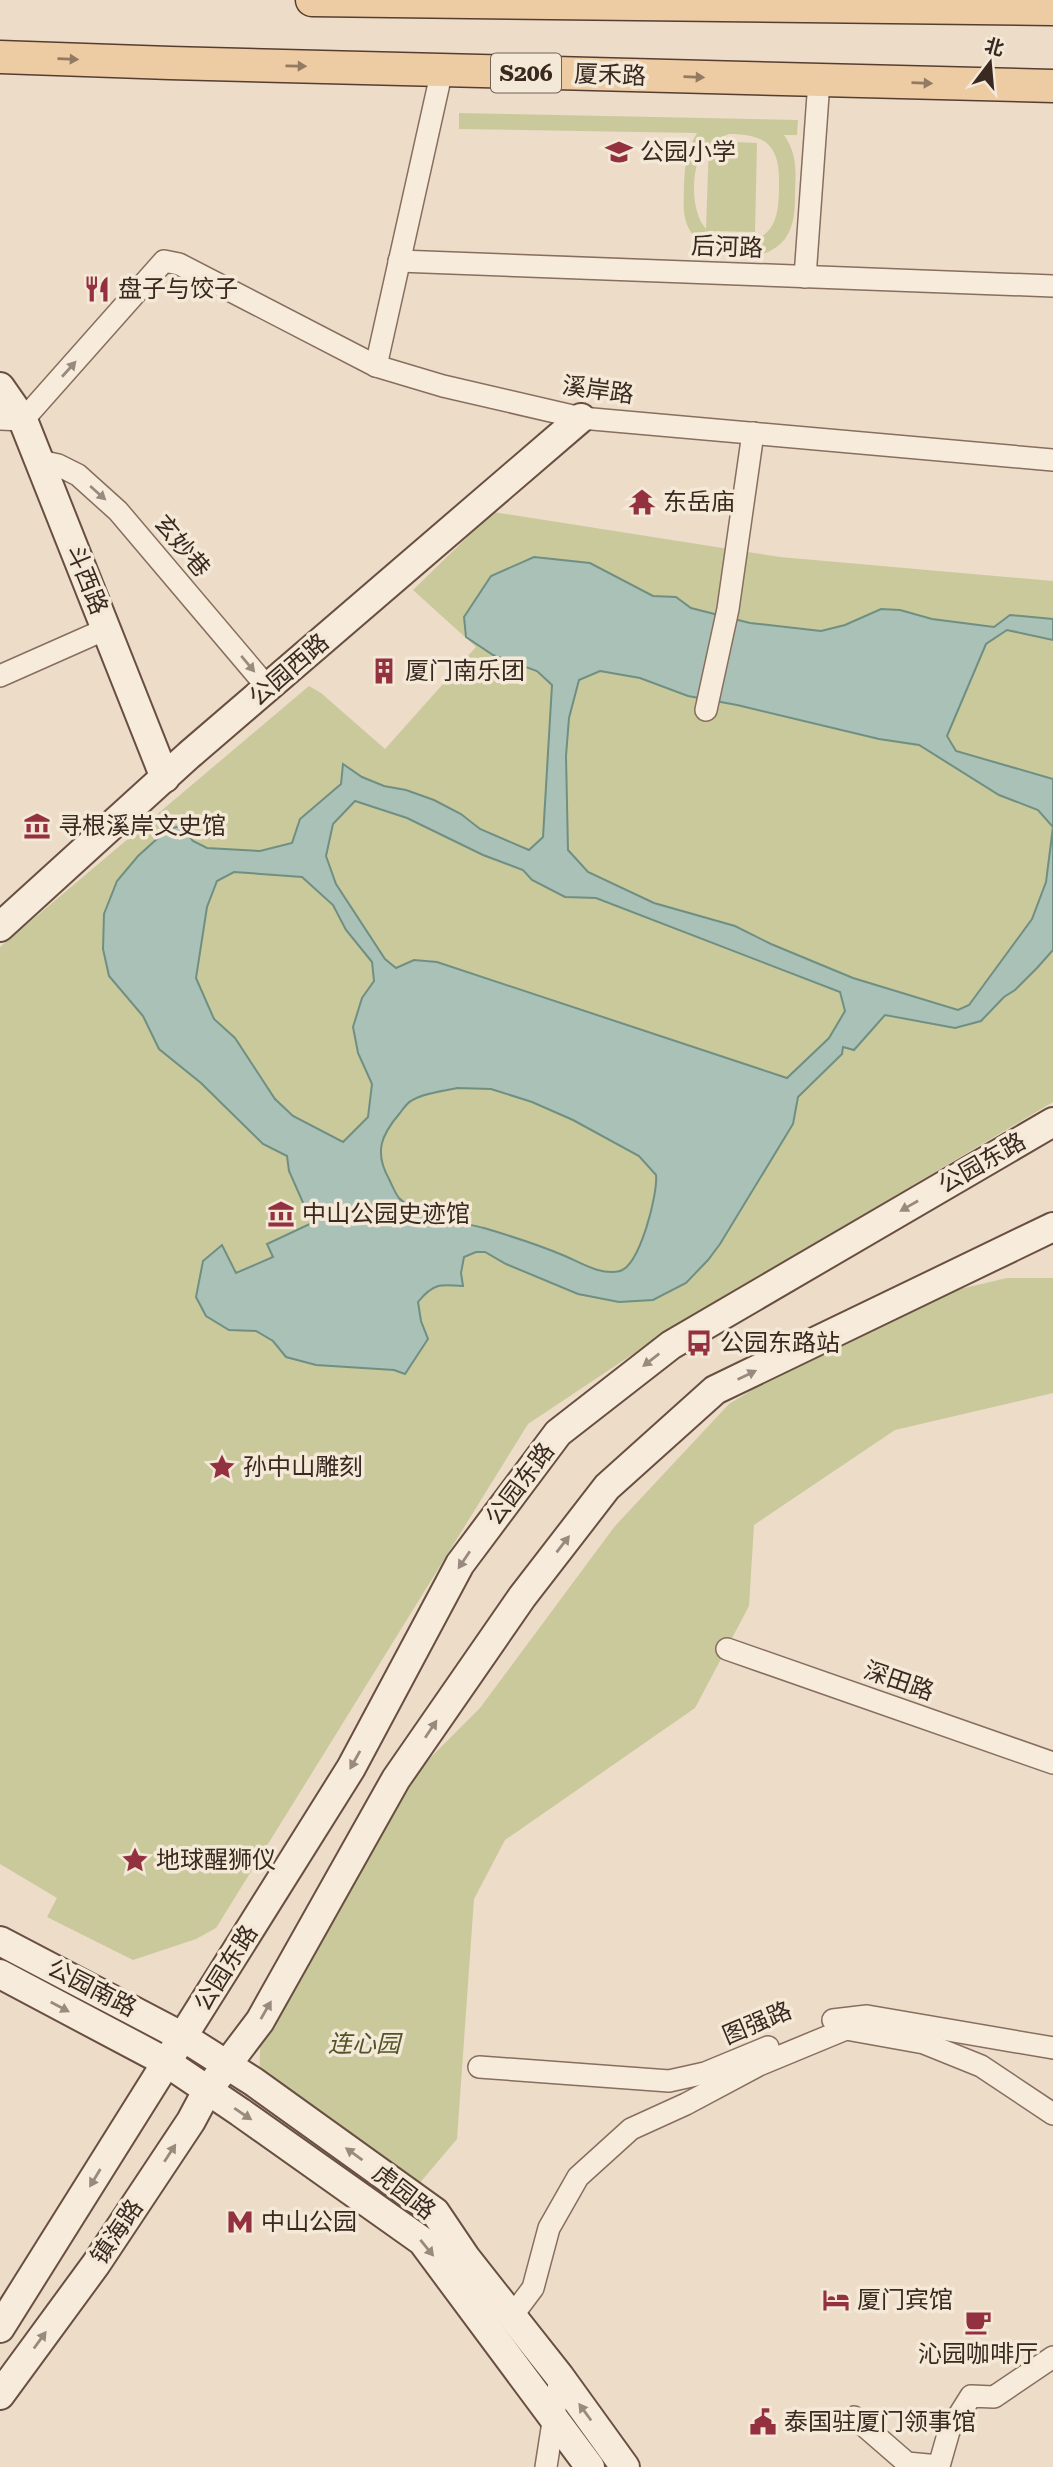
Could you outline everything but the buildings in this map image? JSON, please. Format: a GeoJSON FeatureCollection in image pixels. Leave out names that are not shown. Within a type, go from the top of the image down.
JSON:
{"type":"FeatureCollection","features":[{"type":"Feature","properties":{"kind":"main road"},"geometry":{"type":"LineString","coordinates":[[312,0],[961,4],[1053,9]]}},
{"type":"Feature","properties":{"kind":"main road","name":"厦禾路"},"geometry":{"type":"LineString","coordinates":[[0,57],[1053,86]]}},
{"type":"Feature","properties":{"kind":"main road","name":"斗西路"},"geometry":{"type":"LineString","coordinates":[[0,387],[12,419],[40,461],[165,778]]}},
{"type":"Feature","properties":{"kind":"main road","name":"公园西路"},"geometry":{"type":"LineString","coordinates":[[0,927],[165,778],[581,418]]}},
{"type":"Feature","properties":{"kind":"main road","name":"公园东路"},"geometry":{"type":"LineString","coordinates":[[183,2037],[351,1768],[460,1564],[558,1433],[671,1345],[1053,1122]]}},
{"type":"Feature","properties":{"kind":"main road"},"geometry":{"type":"LineString","coordinates":[[226,2065],[260,2021],[397,1779],[522,1597],[607,1487],[715,1390],[1053,1227]]}},
{"type":"Feature","properties":{"kind":"main road","name":"公园南路"},"geometry":{"type":"LineString","coordinates":[[0,1941],[183,2037]]}},
{"type":"Feature","properties":{"kind":"main road","name":"公园南路"},"geometry":{"type":"LineString","coordinates":[[0,1974],[166,2063]]}},
{"type":"Feature","properties":{"kind":"main road","name":"镇海路"},"geometry":{"type":"LineString","coordinates":[[0,2328],[183,2037]]}},
{"type":"Feature","properties":{"kind":"main road","name":"虎园路"},"geometry":{"type":"LineString","coordinates":[[183,2037],[254,2082],[435,2212],[466,2258],[560,2377],[625,2467]]}},
{"type":"Feature","properties":{"kind":"main road","name":"虎园路"},"geometry":{"type":"LineString","coordinates":[[166,2063],[422,2241],[590,2467]]}},
{"type":"Feature","properties":{"kind":"main road","name":"镇海路"},"geometry":{"type":"LineString","coordinates":[[0,2395],[96,2264],[226,2065]]}},
{"type":"Feature","properties":{"kind":"street"},"geometry":{"type":"LineString","coordinates":[[376,366],[442,71]]}},
{"type":"Feature","properties":{"kind":"street"},"geometry":{"type":"LineString","coordinates":[[805,277],[819,80]]}},
{"type":"Feature","properties":{"kind":"street","name":"溪岸路"},"geometry":{"type":"LineString","coordinates":[[12,419],[164,261],[179,264],[376,366],[443,386],[581,418],[1053,460]]}},
{"type":"Feature","properties":{"kind":"street","name":"后河路"},"geometry":{"type":"LineString","coordinates":[[399,261],[1053,286]]}},
{"type":"Feature","properties":{"kind":"street"},"geometry":{"type":"LineString","coordinates":[[706,709],[728,609],[753,433]]}},
{"type":"Feature","properties":{"kind":"street","name":"玄妙巷"},"geometry":{"type":"LineString","coordinates":[[40,461],[58,465],[78,475],[118,511],[268,688]]}},
{"type":"Feature","properties":{"kind":"street"},"geometry":{"type":"LineString","coordinates":[[0,676],[106,629]]}},
{"type":"Feature","properties":{"kind":"street","name":"深田路"},"geometry":{"type":"LineString","coordinates":[[727,1649],[1053,1763]]}},
{"type":"Feature","properties":{"kind":"street","name":"图强路"},"geometry":{"type":"LineString","coordinates":[[479,2067],[669,2081],[705,2073],[829,2021],[867,2016],[1053,2048]]}},
{"type":"Feature","properties":{"kind":"street"},"geometry":{"type":"LineString","coordinates":[[512,2316],[533,2288],[549,2228],[578,2177],[631,2129],[686,2105],[759,2065],[846,2029],[924,2043],[981,2066],[1053,2113]]}},
{"type":"Feature","properties":{"kind":"street"},"geometry":{"type":"LineString","coordinates":[[854,2417],[907,2463],[939,2466],[949,2431],[971,2396],[994,2397],[1053,2357]]}},
{"type":"Feature","properties":{"kind":"street"},"geometry":{"type":"LineString","coordinates":[[546,2467],[560,2377]]}},
{"type":"Feature","properties":{"kind":"green space"},"geometry":{"type":"Polygon","coordinates":[[[459,113],[798,120],[797,135],[784,135],[795,162],[793,222],[785,239],[775,248],[748,257],[719,254],[696,239],[686,222],[684,177],[687,157],[697,133],[459,129],[459,113]],[[729,134],[711,141],[757,143],[755,232],[708,231],[726,239],[751,240],[768,232],[776,216],[779,196],[777,161],[769,145],[762,140],[729,134]],[[709,143],[698,161],[694,186],[700,221],[706,229],[709,143]]]}},
{"type":"Feature","properties":{"kind":"green space"},"geometry":{"type":"Polygon","coordinates":[[[493,512],[780,557],[1053,581],[1053,1102],[675,1326],[528,1424],[216,1928],[196,1939],[133,1960],[47,1917],[57,1898],[0,1864],[0,947],[309,686],[321,693],[385,749],[476,647],[413,590],[493,512]]]}},
{"type":"Feature","properties":{"kind":"green space","name":"连心园"},"geometry":{"type":"Polygon","coordinates":[[[1007,1278],[1053,1278],[1053,1393],[895,1430],[754,1525],[749,1606],[695,1708],[505,1840],[474,1899],[457,2139],[407,2198],[259,2093],[261,2013],[407,1781],[480,1708],[615,1526],[729,1404],[892,1305],[1007,1278]]]}},
{"type":"Feature","properties":{"kind":"shaded area"},"geometry":{"type":"Polygon","coordinates":[[[534,557],[590,563],[653,596],[676,597],[691,608],[750,623],[821,631],[845,625],[881,609],[994,627],[1010,615],[1053,619],[1053,640],[1007,630],[986,644],[947,736],[956,751],[1053,779],[1053,827],[1053,950],[981,1021],[955,1028],[885,1015],[854,1050],[843,1047],[842,1054],[798,1097],[793,1124],[720,1244],[686,1283],[653,1300],[619,1302],[578,1294],[506,1264],[485,1252],[476,1252],[464,1257],[461,1273],[463,1286],[438,1286],[428,1291],[418,1302],[428,1339],[405,1374],[394,1370],[316,1365],[286,1357],[273,1341],[256,1331],[229,1330],[206,1316],[196,1297],[203,1261],[222,1245],[236,1273],[273,1257],[267,1244],[312,1223],[289,1171],[287,1156],[263,1144],[201,1083],[159,1049],[143,1016],[109,976],[103,949],[104,914],[117,881],[138,856],[168,829],[181,826],[193,841],[207,848],[260,851],[292,843],[300,819],[341,784],[343,764],[362,777],[384,786],[434,800],[461,814],[480,829],[529,850],[543,837],[552,685],[537,671],[493,655],[466,637],[464,617],[491,576],[534,557]],[[600,671],[579,680],[569,718],[566,756],[568,850],[588,872],[654,903],[735,926],[853,978],[958,1010],[969,1005],[1032,919],[1046,882],[1053,827],[1038,810],[999,795],[919,745],[879,739],[688,696],[640,678],[600,671]],[[355,801],[333,824],[326,856],[336,884],[385,959],[396,968],[414,960],[437,962],[787,1078],[829,1038],[845,1011],[840,992],[596,898],[565,897],[532,880],[523,870],[483,855],[407,818],[355,801]],[[234,872],[217,881],[207,907],[196,978],[214,1019],[235,1038],[275,1099],[293,1116],[343,1142],[368,1117],[372,1084],[358,1053],[353,1027],[362,998],[374,981],[372,962],[346,930],[333,905],[302,877],[234,872]],[[457,1088],[427,1094],[405,1106],[384,1136],[381,1152],[384,1169],[399,1198],[427,1214],[515,1237],[599,1270],[620,1271],[627,1266],[641,1243],[656,1184],[656,1175],[639,1156],[573,1120],[532,1102],[491,1089],[457,1088]]]}},
{"type":"Feature","properties":{"kind":"place","name":"公园小学"},"geometry":{"type":"Point","coordinates":[619,152]}},
{"type":"Feature","properties":{"kind":"place","name":"盘子与饺子"},"geometry":{"type":"Point","coordinates":[97,289]}},
{"type":"Feature","properties":{"kind":"place","name":"东岳庙"},"geometry":{"type":"Point","coordinates":[642,502]}},
{"type":"Feature","properties":{"kind":"place","name":"厦门南乐团"},"geometry":{"type":"Point","coordinates":[384,671]}},
{"type":"Feature","properties":{"kind":"place","name":"寻根溪岸文史馆"},"geometry":{"type":"Point","coordinates":[37,826]}},
{"type":"Feature","properties":{"kind":"place","name":"中山公园史迹馆"},"geometry":{"type":"Point","coordinates":[281,1214]}},
{"type":"Feature","properties":{"kind":"place","name":"公园东路站"},"geometry":{"type":"Point","coordinates":[699,1343]}},
{"type":"Feature","properties":{"kind":"place","name":"孙中山雕刻"},"geometry":{"type":"Point","coordinates":[222,1467]}},
{"type":"Feature","properties":{"kind":"place","name":"地球醒狮仪"},"geometry":{"type":"Point","coordinates":[135,1860]}},
{"type":"Feature","properties":{"kind":"place","name":"中山公园"},"geometry":{"type":"Point","coordinates":[240,2222]}},
{"type":"Feature","properties":{"kind":"place","name":"厦门宾馆"},"geometry":{"type":"Point","coordinates":[836,2300]}},
{"type":"Feature","properties":{"kind":"place","name":"沁园咖啡厅"},"geometry":{"type":"Point","coordinates":[978,2322]}},
{"type":"Feature","properties":{"kind":"place","name":"泰国驻厦门领事馆"},"geometry":{"type":"Point","coordinates":[763,2422]}}]}
